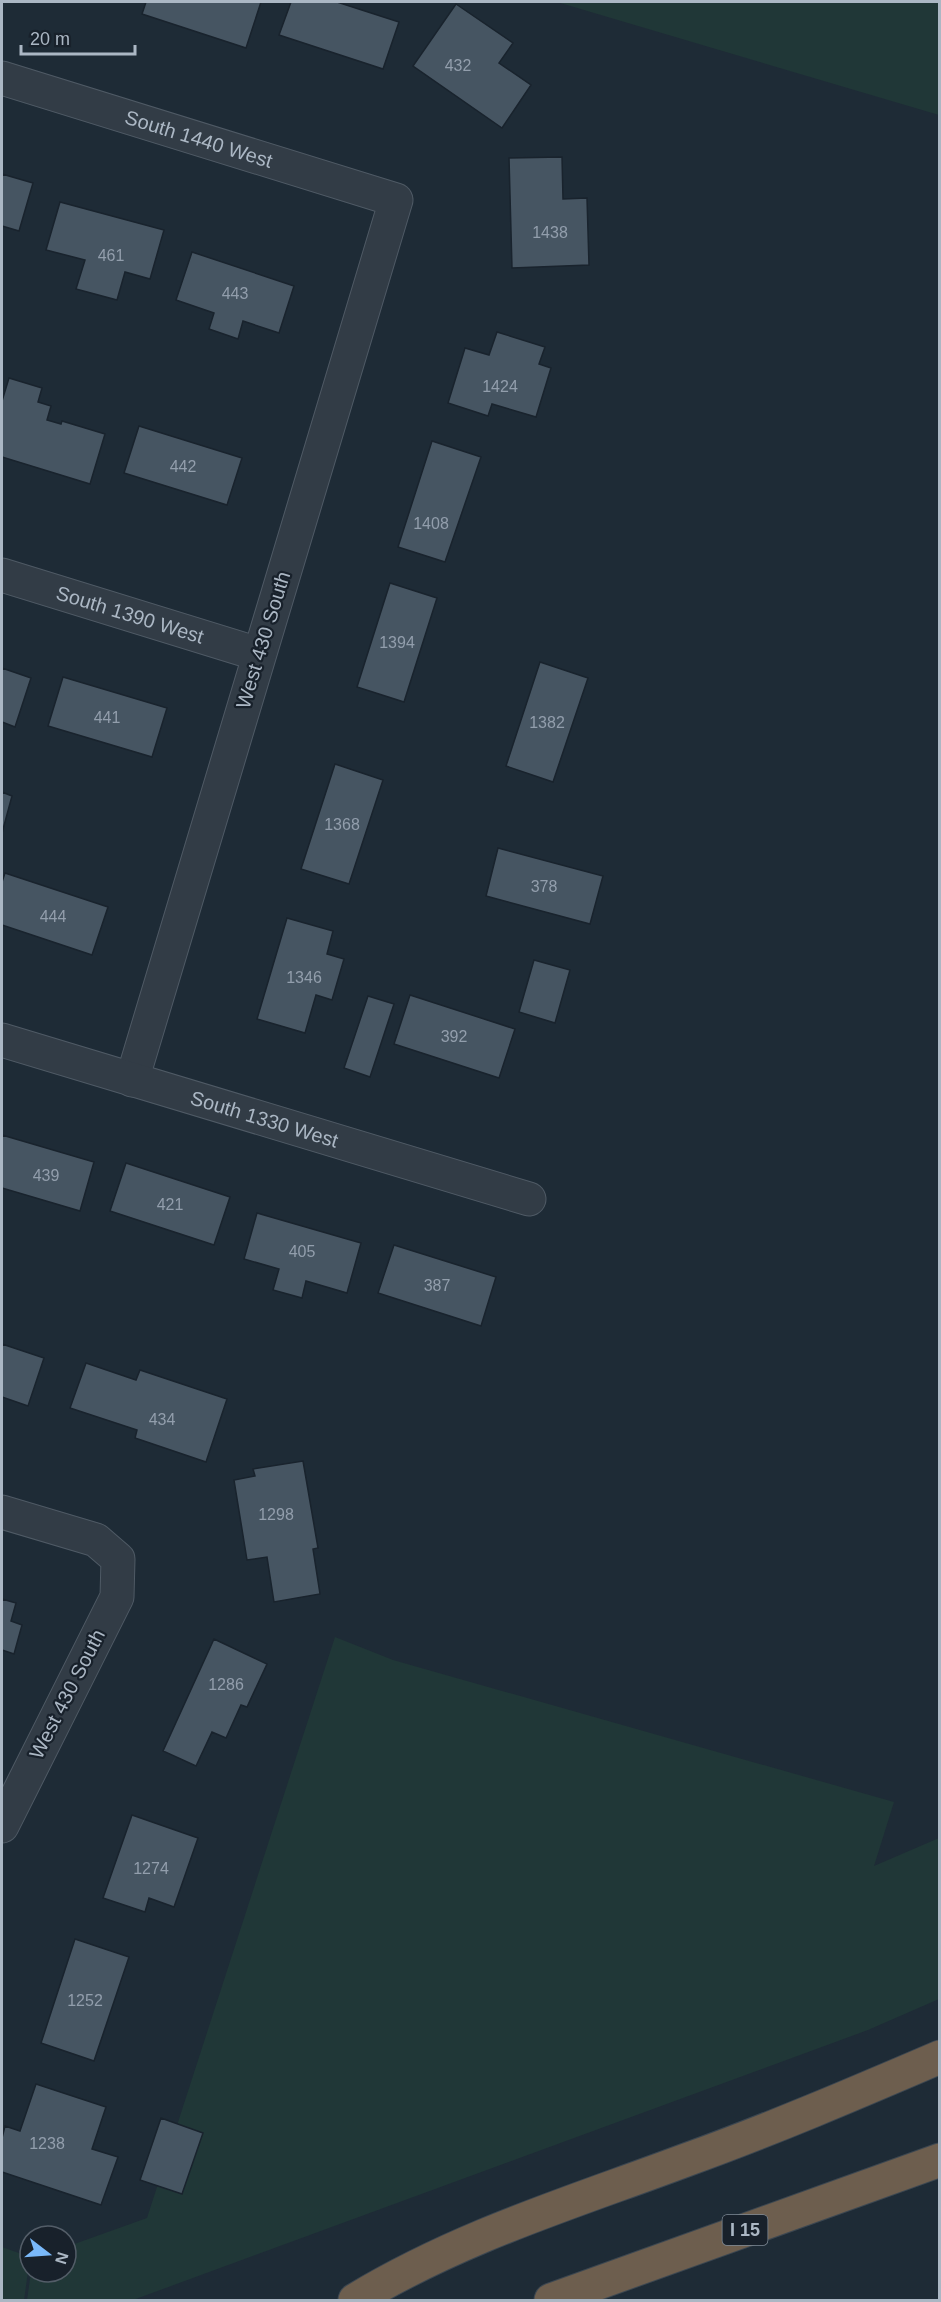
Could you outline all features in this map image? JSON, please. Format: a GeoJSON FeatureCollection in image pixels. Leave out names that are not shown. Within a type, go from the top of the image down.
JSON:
{"type":"FeatureCollection","features":[{"type":"Feature","properties":{"kind":"highway"},"geometry":{"type":"LineString","coordinates":[[355,2301],[394,2277],[492,2230],[688,2160],[939,2057]]}},
{"type":"Feature","properties":{"kind":"highway","name":"I 15"},"geometry":{"type":"LineString","coordinates":[[551,2301],[939,2160]]}},
{"type":"Feature","properties":{"kind":"street","name":"South 1440 West"},"geometry":{"type":"LineString","coordinates":[[2,78],[396,200]]}},
{"type":"Feature","properties":{"kind":"street","name":"West 430 South"},"geometry":{"type":"LineString","coordinates":[[132,1080],[396,200]]}},
{"type":"Feature","properties":{"kind":"street","name":"South 1390 West"},"geometry":{"type":"LineString","coordinates":[[2,575],[258,654]]}},
{"type":"Feature","properties":{"kind":"street","name":"South 1330 West"},"geometry":{"type":"LineString","coordinates":[[2,1040],[529,1200]]}},
{"type":"Feature","properties":{"kind":"street","name":"West 430 South"},"geometry":{"type":"LineString","coordinates":[[2,1512],[96,1540],[118,1559],[117,1597],[2,1826]]}},
{"type":"Feature","properties":{"kind":"green space"},"geometry":{"type":"Polygon","coordinates":[[[557,2],[939,2],[939,115],[557,2]]]}},
{"type":"Feature","properties":{"kind":"green space"},"geometry":{"type":"Polygon","coordinates":[[[335,1637],[393,1660],[894,1802],[874,1866],[939,1838],[939,1999],[868,2030],[133,2300],[27,2300],[29,2284],[78,2284],[78,2243],[147,2218],[335,1637]]]}},
{"type":"Feature","properties":{"kind":"green space"},"geometry":{"type":"Polygon","coordinates":[[[2,2247],[18,2253],[18,2284],[26,2284],[24,2300],[2,2300],[2,2247]]]}},
{"type":"Feature","properties":{"kind":"building"},"geometry":{"type":"Polygon","coordinates":[[[146,2],[261,2],[246,48],[142,14],[146,2]]]}},
{"type":"Feature","properties":{"kind":"building"},"geometry":{"type":"Polygon","coordinates":[[[291,2],[337,2],[399,22],[383,69],[279,35],[291,2]]]}},
{"type":"Feature","properties":{"kind":"building"},"geometry":{"type":"Polygon","coordinates":[[[456,4],[513,43],[499,63],[531,85],[502,128],[413,66],[456,4]]]}},
{"type":"Feature","properties":{"kind":"building"},"geometry":{"type":"Polygon","coordinates":[[[562,157],[563,199],[587,198],[589,265],[512,268],[509,158],[562,157]]]}},
{"type":"Feature","properties":{"kind":"building"},"geometry":{"type":"Polygon","coordinates":[[[2,174],[33,183],[19,231],[2,226],[2,174]]]}},
{"type":"Feature","properties":{"kind":"building"},"geometry":{"type":"Polygon","coordinates":[[[60,202],[164,230],[150,279],[125,272],[117,300],[76,289],[85,260],[46,250],[60,202]]]}},
{"type":"Feature","properties":{"kind":"building"},"geometry":{"type":"Polygon","coordinates":[[[192,252],[294,286],[279,333],[243,321],[238,339],[209,329],[214,313],[176,300],[192,252]]]}},
{"type":"Feature","properties":{"kind":"building"},"geometry":{"type":"Polygon","coordinates":[[[497,332],[545,347],[539,364],[551,368],[536,417],[492,404],[488,416],[448,403],[465,348],[489,355],[497,332]]]}},
{"type":"Feature","properties":{"kind":"building"},"geometry":{"type":"Polygon","coordinates":[[[9,378],[42,388],[38,402],[51,406],[47,420],[61,424],[62,421],[105,434],[90,484],[2,457],[2,401],[9,378]]]}},
{"type":"Feature","properties":{"kind":"building"},"geometry":{"type":"Polygon","coordinates":[[[139,426],[242,458],[227,505],[124,473],[139,426]]]}},
{"type":"Feature","properties":{"kind":"building"},"geometry":{"type":"Polygon","coordinates":[[[432,441],[481,457],[445,562],[398,547],[432,441]]]}},
{"type":"Feature","properties":{"kind":"building"},"geometry":{"type":"Polygon","coordinates":[[[390,583],[437,598],[404,702],[357,687],[390,583]]]}},
{"type":"Feature","properties":{"kind":"building"},"geometry":{"type":"Polygon","coordinates":[[[540,662],[588,678],[553,782],[506,766],[540,662]]]}},
{"type":"Feature","properties":{"kind":"building"},"geometry":{"type":"Polygon","coordinates":[[[2,668],[31,678],[15,727],[2,722],[2,668]]]}},
{"type":"Feature","properties":{"kind":"building"},"geometry":{"type":"Polygon","coordinates":[[[63,677],[167,708],[152,757],[48,726],[63,677]]]}},
{"type":"Feature","properties":{"kind":"building"},"geometry":{"type":"Polygon","coordinates":[[[335,764],[383,780],[349,884],[301,869],[335,764]]]}},
{"type":"Feature","properties":{"kind":"building"},"geometry":{"type":"Polygon","coordinates":[[[2,792],[12,796],[2,833],[2,792]]]}},
{"type":"Feature","properties":{"kind":"building"},"geometry":{"type":"Polygon","coordinates":[[[498,848],[603,876],[590,924],[486,896],[498,848]]]}},
{"type":"Feature","properties":{"kind":"building"},"geometry":{"type":"Polygon","coordinates":[[[5,873],[108,907],[92,955],[2,925],[2,882],[5,873]]]}},
{"type":"Feature","properties":{"kind":"building"},"geometry":{"type":"Polygon","coordinates":[[[287,918],[333,931],[327,954],[344,959],[332,1000],[316,995],[305,1033],[257,1019],[287,918]]]}},
{"type":"Feature","properties":{"kind":"building"},"geometry":{"type":"Polygon","coordinates":[[[534,960],[570,970],[555,1023],[519,1012],[534,960]]]}},
{"type":"Feature","properties":{"kind":"building"},"geometry":{"type":"Polygon","coordinates":[[[410,995],[515,1029],[499,1078],[394,1044],[410,995]]]}},
{"type":"Feature","properties":{"kind":"building"},"geometry":{"type":"Polygon","coordinates":[[[368,996],[394,1004],[370,1077],[344,1068],[368,996]]]}},
{"type":"Feature","properties":{"kind":"building"},"geometry":{"type":"Polygon","coordinates":[[[2,1135],[94,1162],[80,1211],[2,1188],[2,1135]]]}},
{"type":"Feature","properties":{"kind":"building"},"geometry":{"type":"Polygon","coordinates":[[[126,1163],[230,1197],[214,1245],[110,1211],[126,1163]]]}},
{"type":"Feature","properties":{"kind":"building"},"geometry":{"type":"Polygon","coordinates":[[[257,1213],[361,1243],[347,1293],[306,1281],[302,1298],[273,1290],[279,1269],[244,1259],[257,1213]]]}},
{"type":"Feature","properties":{"kind":"building"},"geometry":{"type":"Polygon","coordinates":[[[394,1245],[496,1277],[481,1326],[378,1293],[394,1245]]]}},
{"type":"Feature","properties":{"kind":"building"},"geometry":{"type":"Polygon","coordinates":[[[2,1344],[44,1358],[28,1406],[2,1397],[2,1344]]]}},
{"type":"Feature","properties":{"kind":"building"},"geometry":{"type":"Polygon","coordinates":[[[86,1363],[136,1380],[140,1370],[227,1399],[206,1462],[135,1438],[137,1430],[70,1408],[86,1363]]]}},
{"type":"Feature","properties":{"kind":"building"},"geometry":{"type":"Polygon","coordinates":[[[303,1461],[318,1548],[313,1549],[320,1594],[274,1602],[267,1557],[247,1560],[234,1480],[255,1476],[253,1469],[303,1461]]]}},
{"type":"Feature","properties":{"kind":"building"},"geometry":{"type":"Polygon","coordinates":[[[2,1599],[16,1603],[11,1621],[22,1625],[14,1654],[2,1650],[2,1599]]]}},
{"type":"Feature","properties":{"kind":"building"},"geometry":{"type":"Polygon","coordinates":[[[214,1639],[267,1664],[247,1707],[241,1705],[226,1738],[212,1732],[196,1766],[163,1751],[214,1639]]]}},
{"type":"Feature","properties":{"kind":"building"},"geometry":{"type":"Polygon","coordinates":[[[132,1815],[198,1838],[174,1907],[149,1898],[145,1912],[103,1898],[132,1815]]]}},
{"type":"Feature","properties":{"kind":"building"},"geometry":{"type":"Polygon","coordinates":[[[75,1939],[129,1957],[94,2061],[41,2043],[75,1939]]]}},
{"type":"Feature","properties":{"kind":"building"},"geometry":{"type":"Polygon","coordinates":[[[36,2084],[106,2107],[92,2149],[118,2157],[101,2205],[2,2172],[2,2138],[5,2126],[20,2131],[36,2084]]]}},
{"type":"Feature","properties":{"kind":"building"},"geometry":{"type":"Polygon","coordinates":[[[161,2118],[203,2133],[182,2194],[140,2180],[161,2118]]]}}]}
